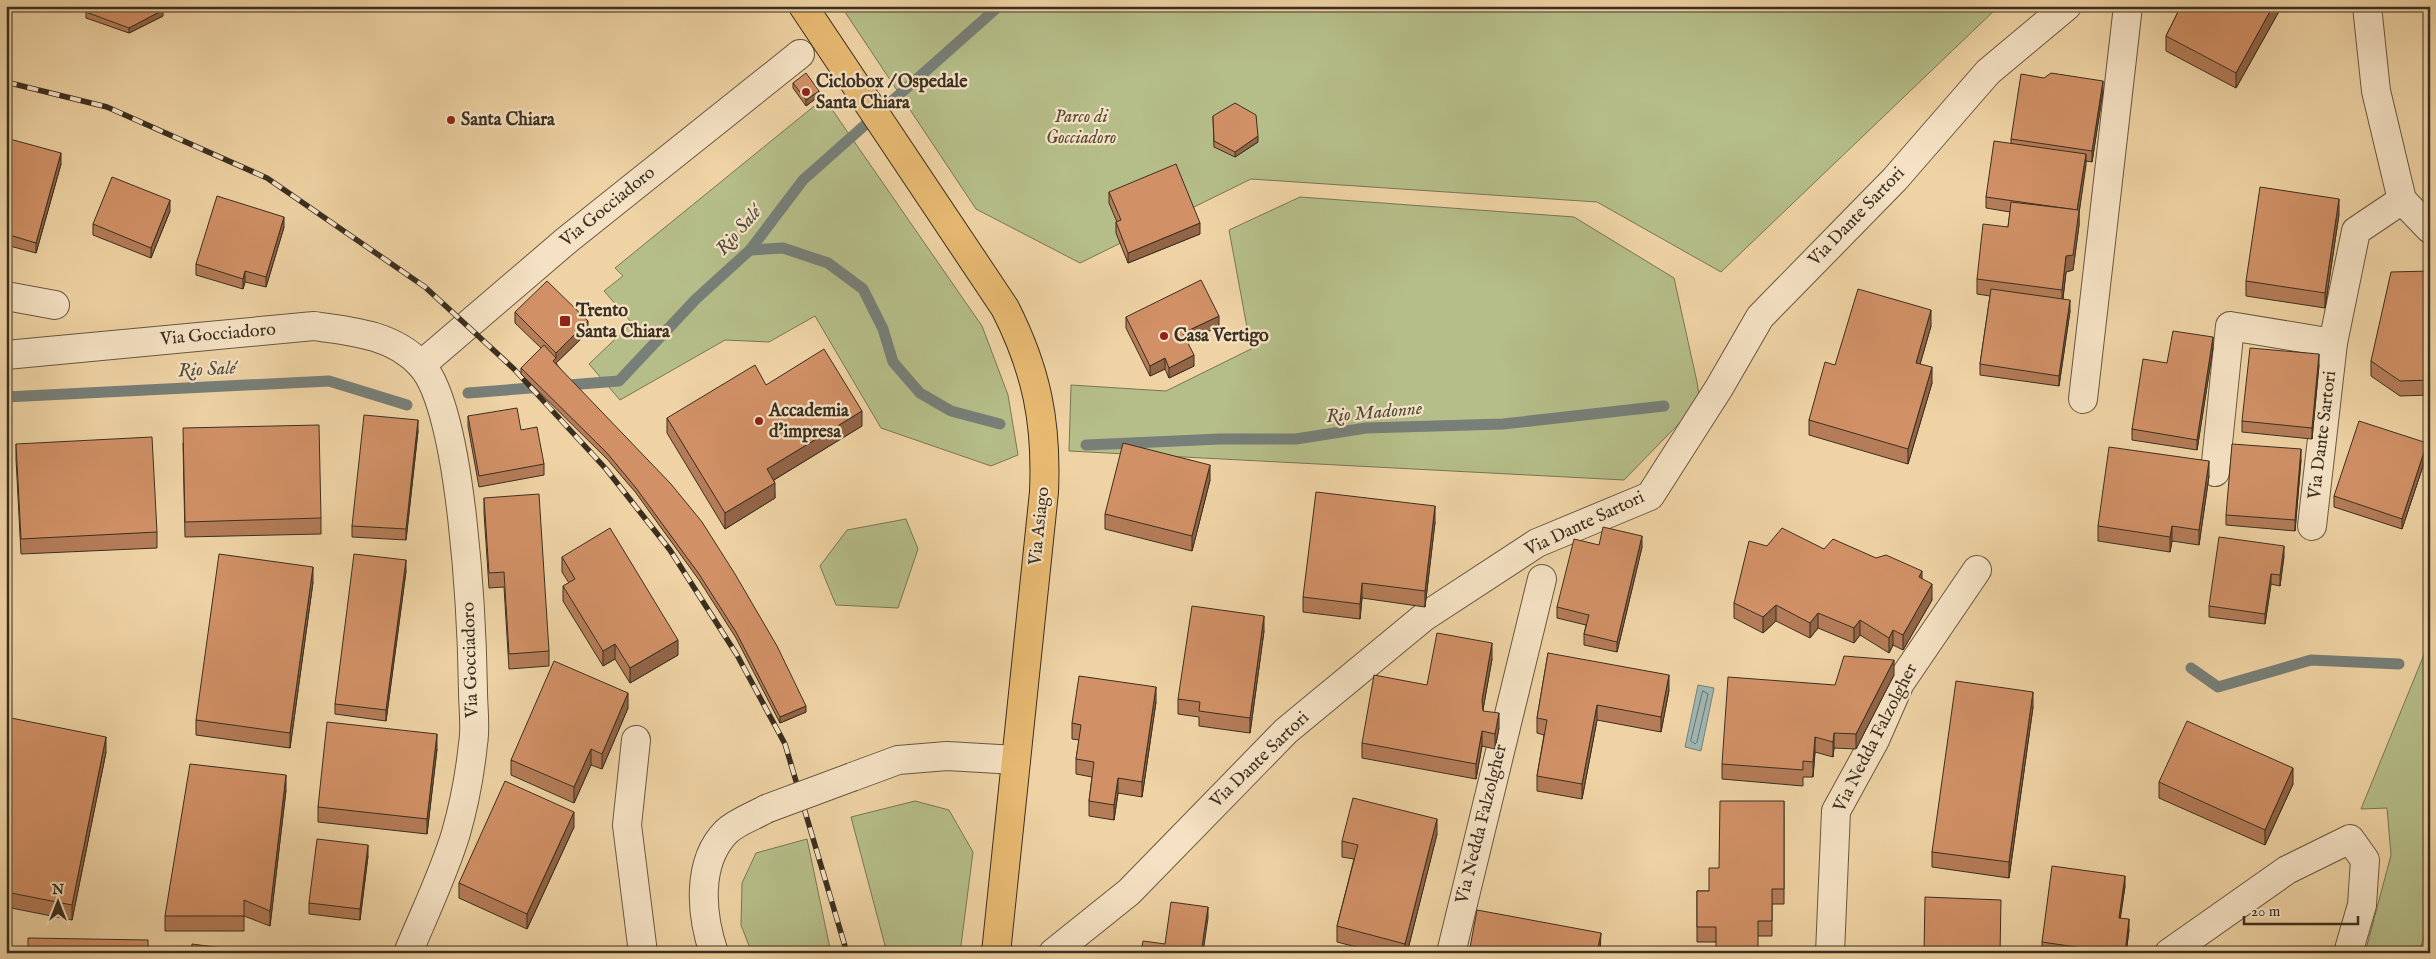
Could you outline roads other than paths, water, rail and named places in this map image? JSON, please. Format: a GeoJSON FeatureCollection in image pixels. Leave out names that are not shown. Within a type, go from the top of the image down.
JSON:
{"type":"FeatureCollection","features":[{"type":"Feature","properties":{"kind":"main road","name":"Via Asiago"},"geometry":{"type":"LineString","coordinates":[[803,6],[1005,308],[1025,351],[1043,421],[1045,456],[1044,492],[996,953]]}},
{"type":"Feature","properties":{"kind":"street","name":"Via Dante Sartori"},"geometry":{"type":"LineString","coordinates":[[1053,953],[1129,892],[1286,731],[1424,617],[1537,543],[1650,496],[1760,317],[1895,179],[1988,72],[2066,6]]}},
{"type":"Feature","properties":{"kind":"street"},"geometry":{"type":"LineString","coordinates":[[2083,399],[2128,6]]}},
{"type":"Feature","properties":{"kind":"street"},"geometry":{"type":"LineString","coordinates":[[2367,6],[2376,91],[2402,200],[2430,229]]}},
{"type":"Feature","properties":{"kind":"street","name":"Via Gocciadoro"},"geometry":{"type":"LineString","coordinates":[[421,365],[567,240],[800,54]]}},
{"type":"Feature","properties":{"kind":"street","name":"Via Dante Sartori"},"geometry":{"type":"LineString","coordinates":[[2312,526],[2334,343],[2356,231],[2402,200]]}},
{"type":"Feature","properties":{"kind":"street"},"geometry":{"type":"LineString","coordinates":[[6,296],[54,305]]}},
{"type":"Feature","properties":{"kind":"street","name":"Via Gocciadoro"},"geometry":{"type":"LineString","coordinates":[[6,355],[314,326],[358,331],[397,345],[421,365],[434,383],[455,468],[472,626],[474,742],[456,833],[408,953]]}},
{"type":"Feature","properties":{"kind":"street"},"geometry":{"type":"LineString","coordinates":[[2215,472],[2230,326],[2334,343]]}},
{"type":"Feature","properties":{"kind":"street","name":"Via Nedda Falzolgher"},"geometry":{"type":"LineString","coordinates":[[1830,953],[1836,811],[1875,740],[1900,683],[1976,570]]}},
{"type":"Feature","properties":{"kind":"street","name":"Via Nedda Falzolgher"},"geometry":{"type":"LineString","coordinates":[[1450,953],[1542,579]]}},
{"type":"Feature","properties":{"kind":"street"},"geometry":{"type":"LineString","coordinates":[[636,740],[627,826],[643,953]]}},
{"type":"Feature","properties":{"kind":"street"},"geometry":{"type":"LineString","coordinates":[[714,953],[707,933],[703,892],[710,859],[726,832],[766,809],[898,760],[947,756],[1016,760]]}},
{"type":"Feature","properties":{"kind":"street"},"geometry":{"type":"LineString","coordinates":[[2169,953],[2287,870],[2350,839],[2365,860],[2362,905],[2348,953]]}},
{"type":"Feature","properties":{"kind":"water"},"geometry":{"type":"Polygon","coordinates":[[[1698,685],[1714,688],[1701,751],[1685,747],[1698,685]]]}},
{"type":"Feature","properties":{"kind":"waterway","name":"Rio Salé"},"geometry":{"type":"LineString","coordinates":[[468,393],[619,381],[696,299],[750,250],[803,180],[999,6]]}},
{"type":"Feature","properties":{"kind":"waterway","name":"Rio Madonne"},"geometry":{"type":"LineString","coordinates":[[750,250],[783,248],[828,263],[863,289],[883,329],[893,362],[920,393],[951,411],[1000,424]]}},
{"type":"Feature","properties":{"kind":"waterway","name":"Rio Salé"},"geometry":{"type":"LineString","coordinates":[[6,397],[329,381],[407,405]]}},
{"type":"Feature","properties":{"kind":"waterway","name":"Rio Madonne"},"geometry":{"type":"LineString","coordinates":[[1086,445],[1220,439],[1296,439],[1366,428],[1503,424],[1664,406]]}},
{"type":"Feature","properties":{"kind":"waterway","name":"Rio Madonne"},"geometry":{"type":"LineString","coordinates":[[2191,668],[2218,687],[2311,660],[2399,664]]}},
{"type":"Feature","properties":{"kind":"railway"},"geometry":{"type":"LineString","coordinates":[[6,82],[107,107],[267,178],[425,287],[514,369],[606,469],[670,550],[737,655],[785,744],[847,953]]}},
{"type":"Feature","properties":{"kind":"place","name":"Ciclobox / Ospedale Santa Chiara"},"geometry":{"type":"Point","coordinates":[806,92]}},
{"type":"Feature","properties":{"kind":"place","name":"Santa Chiara"},"geometry":{"type":"Point","coordinates":[451,120]}},
{"type":"Feature","properties":{"kind":"place","name":"Trento Santa Chiara"},"geometry":{"type":"Point","coordinates":[565,321]}},
{"type":"Feature","properties":{"kind":"place","name":"Casa Vertigo"},"geometry":{"type":"Point","coordinates":[1164,336]}},
{"type":"Feature","properties":{"kind":"place","name":"Accademia d'impresa"},"geometry":{"type":"Point","coordinates":[759,421]}},
{"type":"Feature","properties":{"kind":"park label","name":"Parco di Gocciadoro"},"geometry":{"type":"Point","coordinates":[1081,127]}}]}
